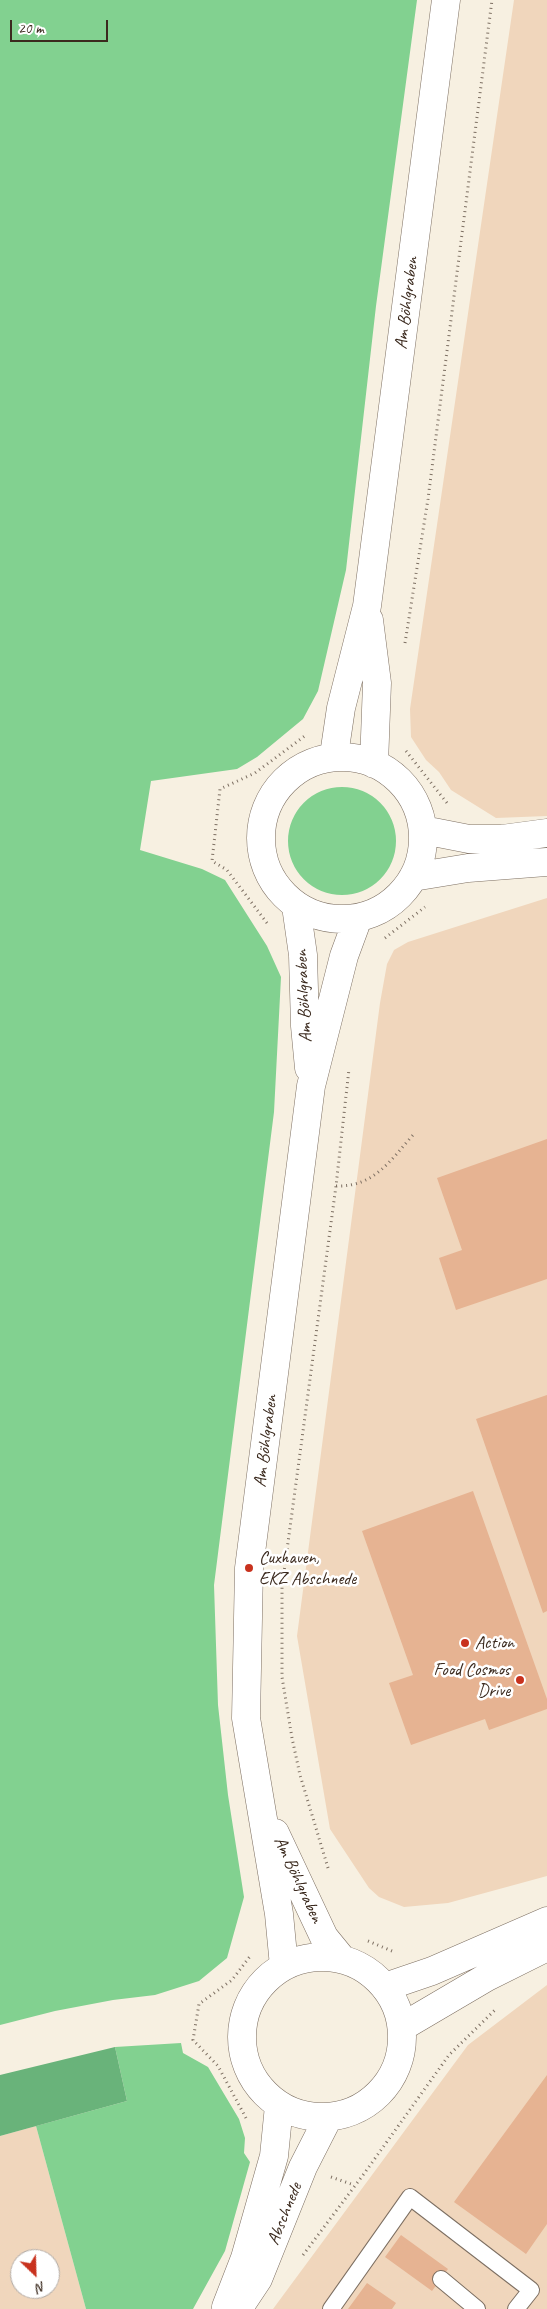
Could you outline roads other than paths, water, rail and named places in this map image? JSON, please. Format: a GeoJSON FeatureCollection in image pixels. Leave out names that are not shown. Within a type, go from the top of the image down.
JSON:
{"type":"FeatureCollection","features":[{"type":"Feature","properties":{"kind":"street","name":"Am Böhlgraben"},"geometry":{"type":"LineString","coordinates":[[334,755],[341,708],[367,606],[446,0]]}},
{"type":"Feature","properties":{"kind":"street","name":"Am Böhlgraben"},"geometry":{"type":"LineString","coordinates":[[367,606],[377,683],[374,764]]}},
{"type":"Feature","properties":{"kind":"street"},"geometry":{"type":"LineString","coordinates":[[334,755],[364,760],[374,764],[399,780],[414,800],[423,830],[424,855],[413,877],[393,902],[358,918],[325,919],[296,906],[275,886],[262,856],[261,823],[271,796],[292,773],[334,755]]}},
{"type":"Feature","properties":{"kind":"street"},"geometry":{"type":"LineString","coordinates":[[423,830],[469,839],[502,839],[547,833]]}},
{"type":"Feature","properties":{"kind":"street"},"geometry":{"type":"LineString","coordinates":[[413,877],[468,868],[547,862]]}},
{"type":"Feature","properties":{"kind":"street","name":"Am Böhlgraben"},"geometry":{"type":"LineString","coordinates":[[296,906],[304,955],[305,1026],[311,1086]]}},
{"type":"Feature","properties":{"kind":"street","name":"Am Böhlgraben"},"geometry":{"type":"LineString","coordinates":[[284,1966],[279,1914],[246,1718],[249,1568],[311,1086],[344,956],[358,918]]}},
{"type":"Feature","properties":{"kind":"street","name":"Am Böhlgraben"},"geometry":{"type":"LineString","coordinates":[[260,1797],[324,1937],[342,1959]]}},
{"type":"Feature","properties":{"kind":"street"},"geometry":{"type":"LineString","coordinates":[[385,1987],[432,1971],[547,1921]]}},
{"type":"Feature","properties":{"kind":"street"},"geometry":{"type":"LineString","coordinates":[[402,2027],[487,1977],[547,1947]]}},
{"type":"Feature","properties":{"kind":"street"},"geometry":{"type":"LineString","coordinates":[[312,1957],[342,1959],[358,1965],[373,1975],[385,1987],[399,2013],[402,2027],[401,2053],[392,2078],[375,2098],[353,2112],[328,2118],[302,2116],[279,2106],[260,2090],[247,2068],[241,2044],[243,2019],[251,1997],[266,1979],[284,1966],[312,1957]]}},
{"type":"Feature","properties":{"kind":"street","name":"Abschnede"},"geometry":{"type":"LineString","coordinates":[[225,2309],[245,2258],[274,2156],[279,2106]]}},
{"type":"Feature","properties":{"kind":"street","name":"Abschnede"},"geometry":{"type":"LineString","coordinates":[[238,2309],[258,2278],[304,2167],[328,2118]]}},
{"type":"Feature","properties":{"kind":"lane"},"geometry":{"type":"LineString","coordinates":[[331,2309],[389,2240],[410,2196],[531,2290],[516,2309]]}},
{"type":"Feature","properties":{"kind":"lane"},"geometry":{"type":"LineString","coordinates":[[441,2280],[477,2309]]}},
{"type":"Feature","properties":{"kind":"place","name":"Cuxhaven, EKZ Abschnede"},"geometry":{"type":"Point","coordinates":[249,1568]}},
{"type":"Feature","properties":{"kind":"place","name":"Action"},"geometry":{"type":"Point","coordinates":[465,1643]}},
{"type":"Feature","properties":{"kind":"place","name":"Food Cosmos Drive"},"geometry":{"type":"Point","coordinates":[520,1680]}}]}
